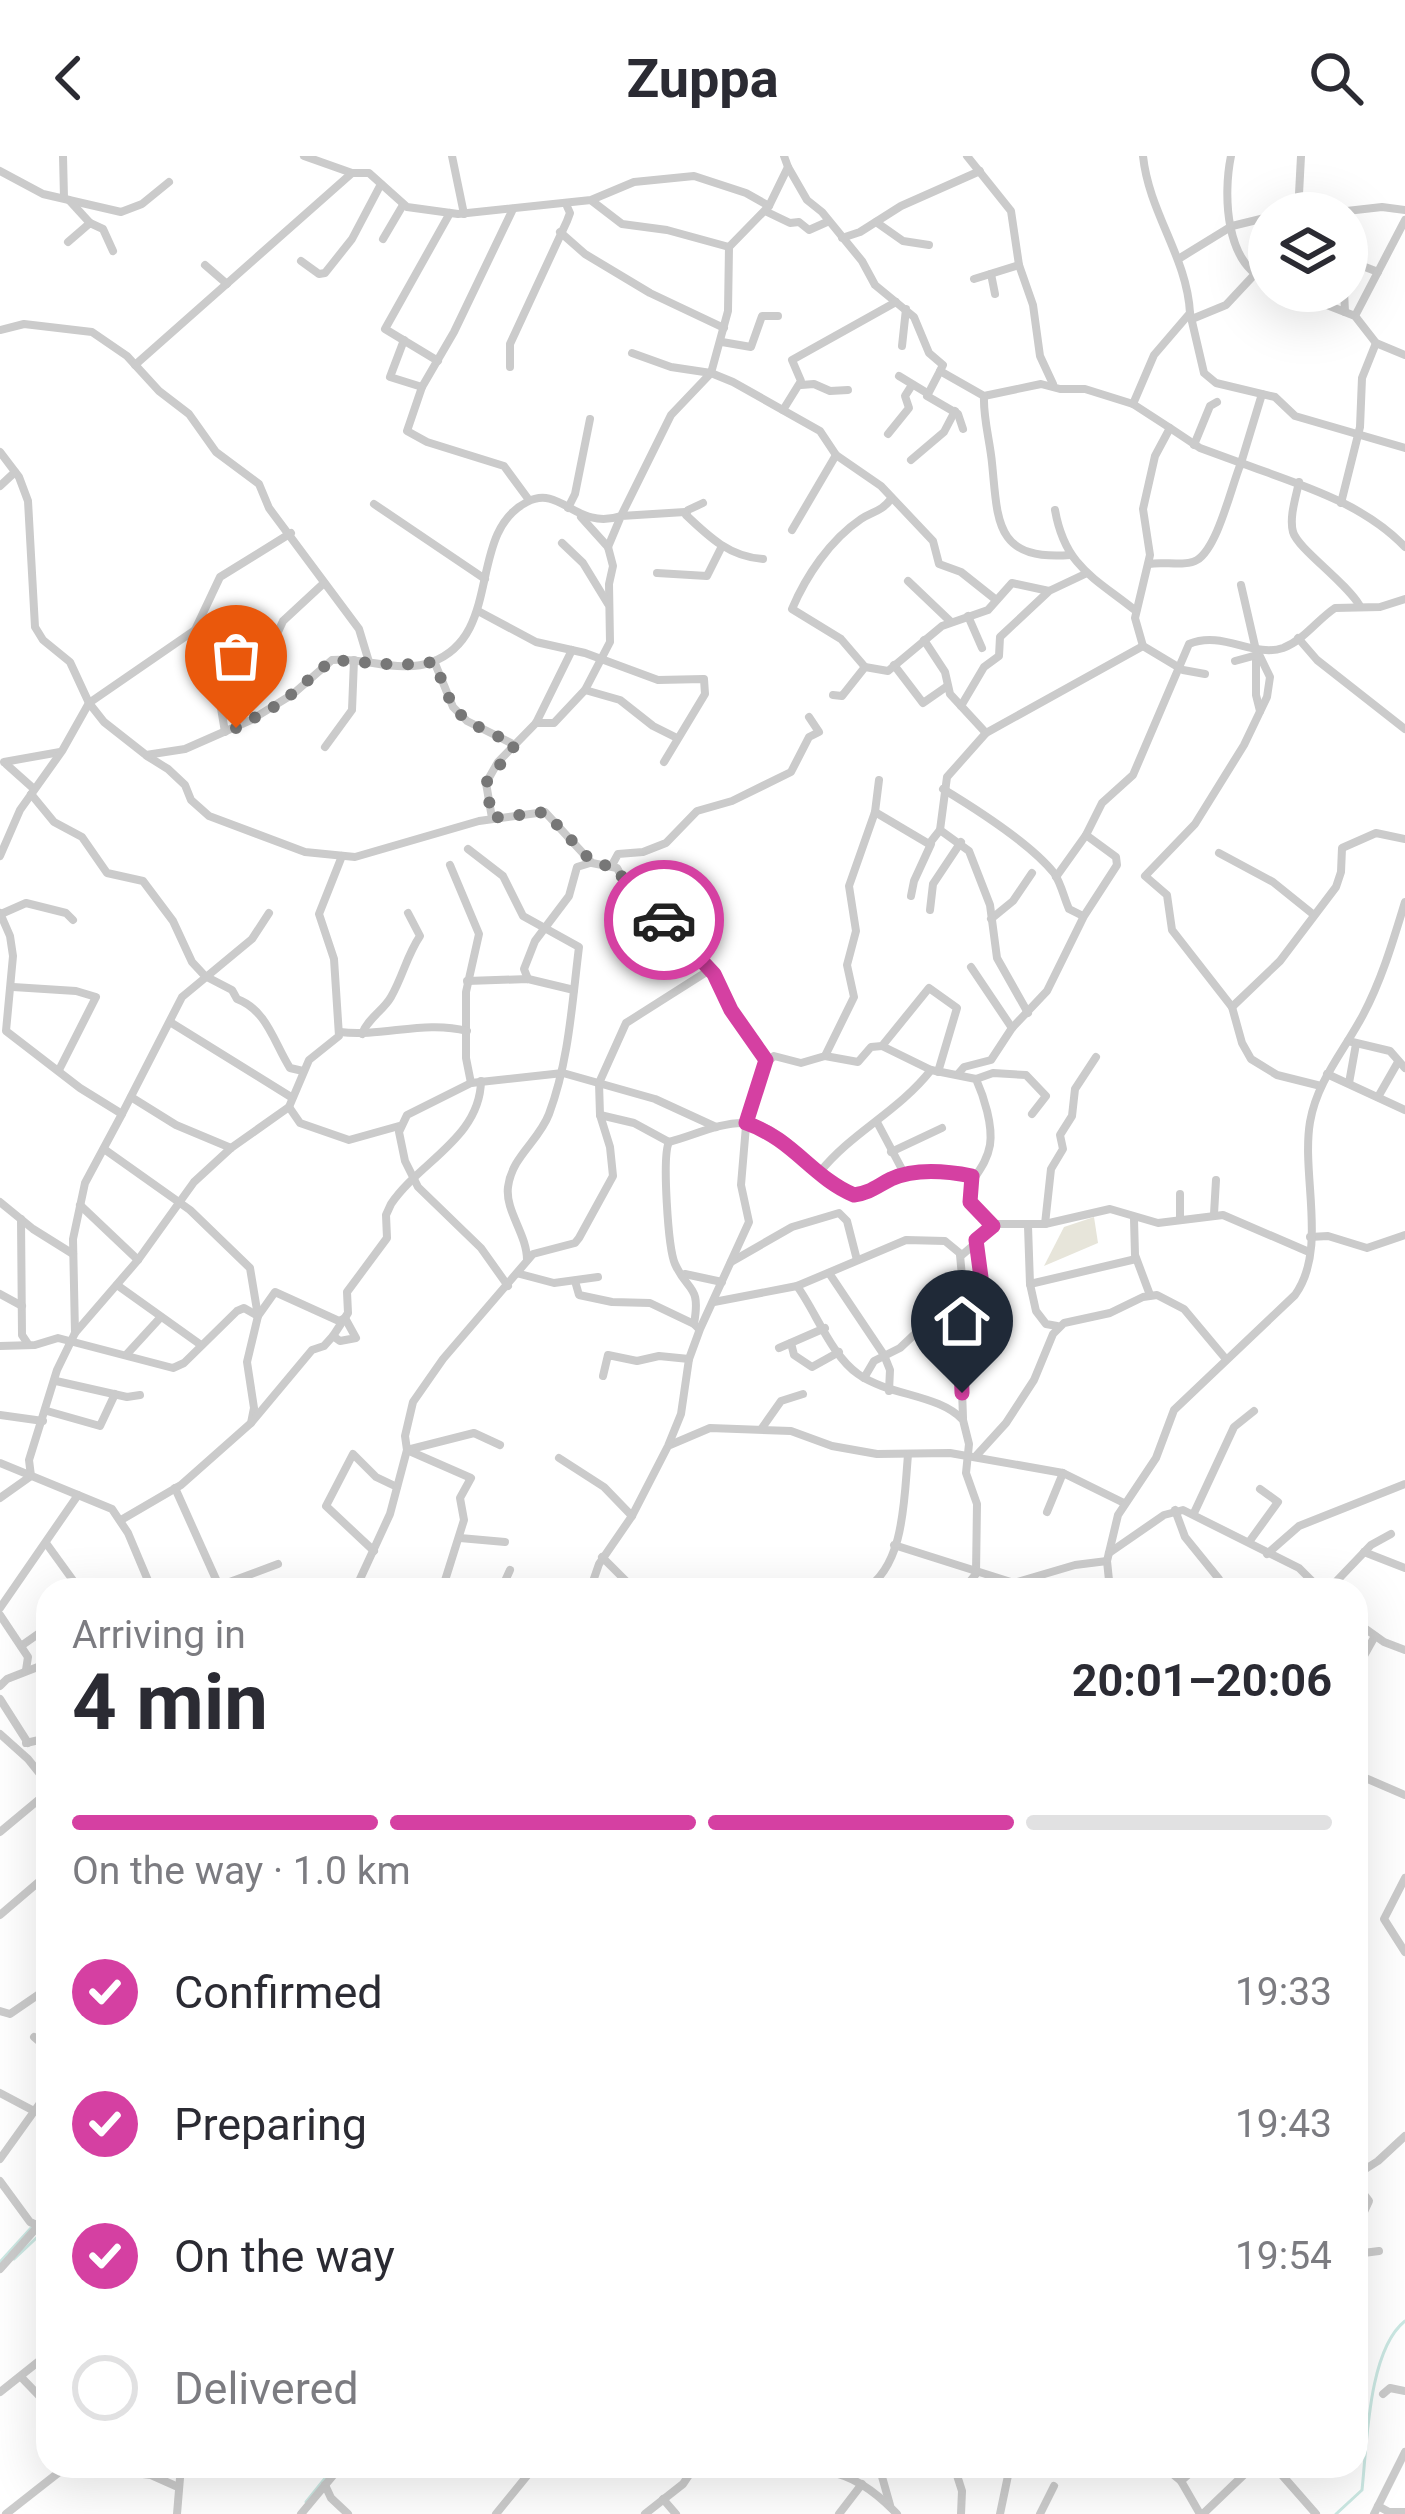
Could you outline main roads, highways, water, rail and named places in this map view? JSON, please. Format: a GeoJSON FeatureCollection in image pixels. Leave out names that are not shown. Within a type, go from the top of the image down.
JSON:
{"type":"FeatureCollection","features":[{"type":"Feature","properties":{"kind":"waterway"},"geometry":{"type":"LineString","coordinates":[[0,2262],[31,2228]]}},
{"type":"Feature","properties":{"kind":"waterway"},"geometry":{"type":"LineString","coordinates":[[14,2259],[36,2238]]}},
{"type":"Feature","properties":{"kind":"waterway"},"geometry":{"type":"LineString","coordinates":[[1368,2424],[1383,2353],[1405,2321]]}},
{"type":"Feature","properties":{"kind":"waterway"},"geometry":{"type":"LineString","coordinates":[[306,2502],[325,2478]]}},
{"type":"Feature","properties":{"kind":"waterway"},"geometry":{"type":"LineString","coordinates":[[1336,2514],[1362,2490],[1363,2478]]}}]}
